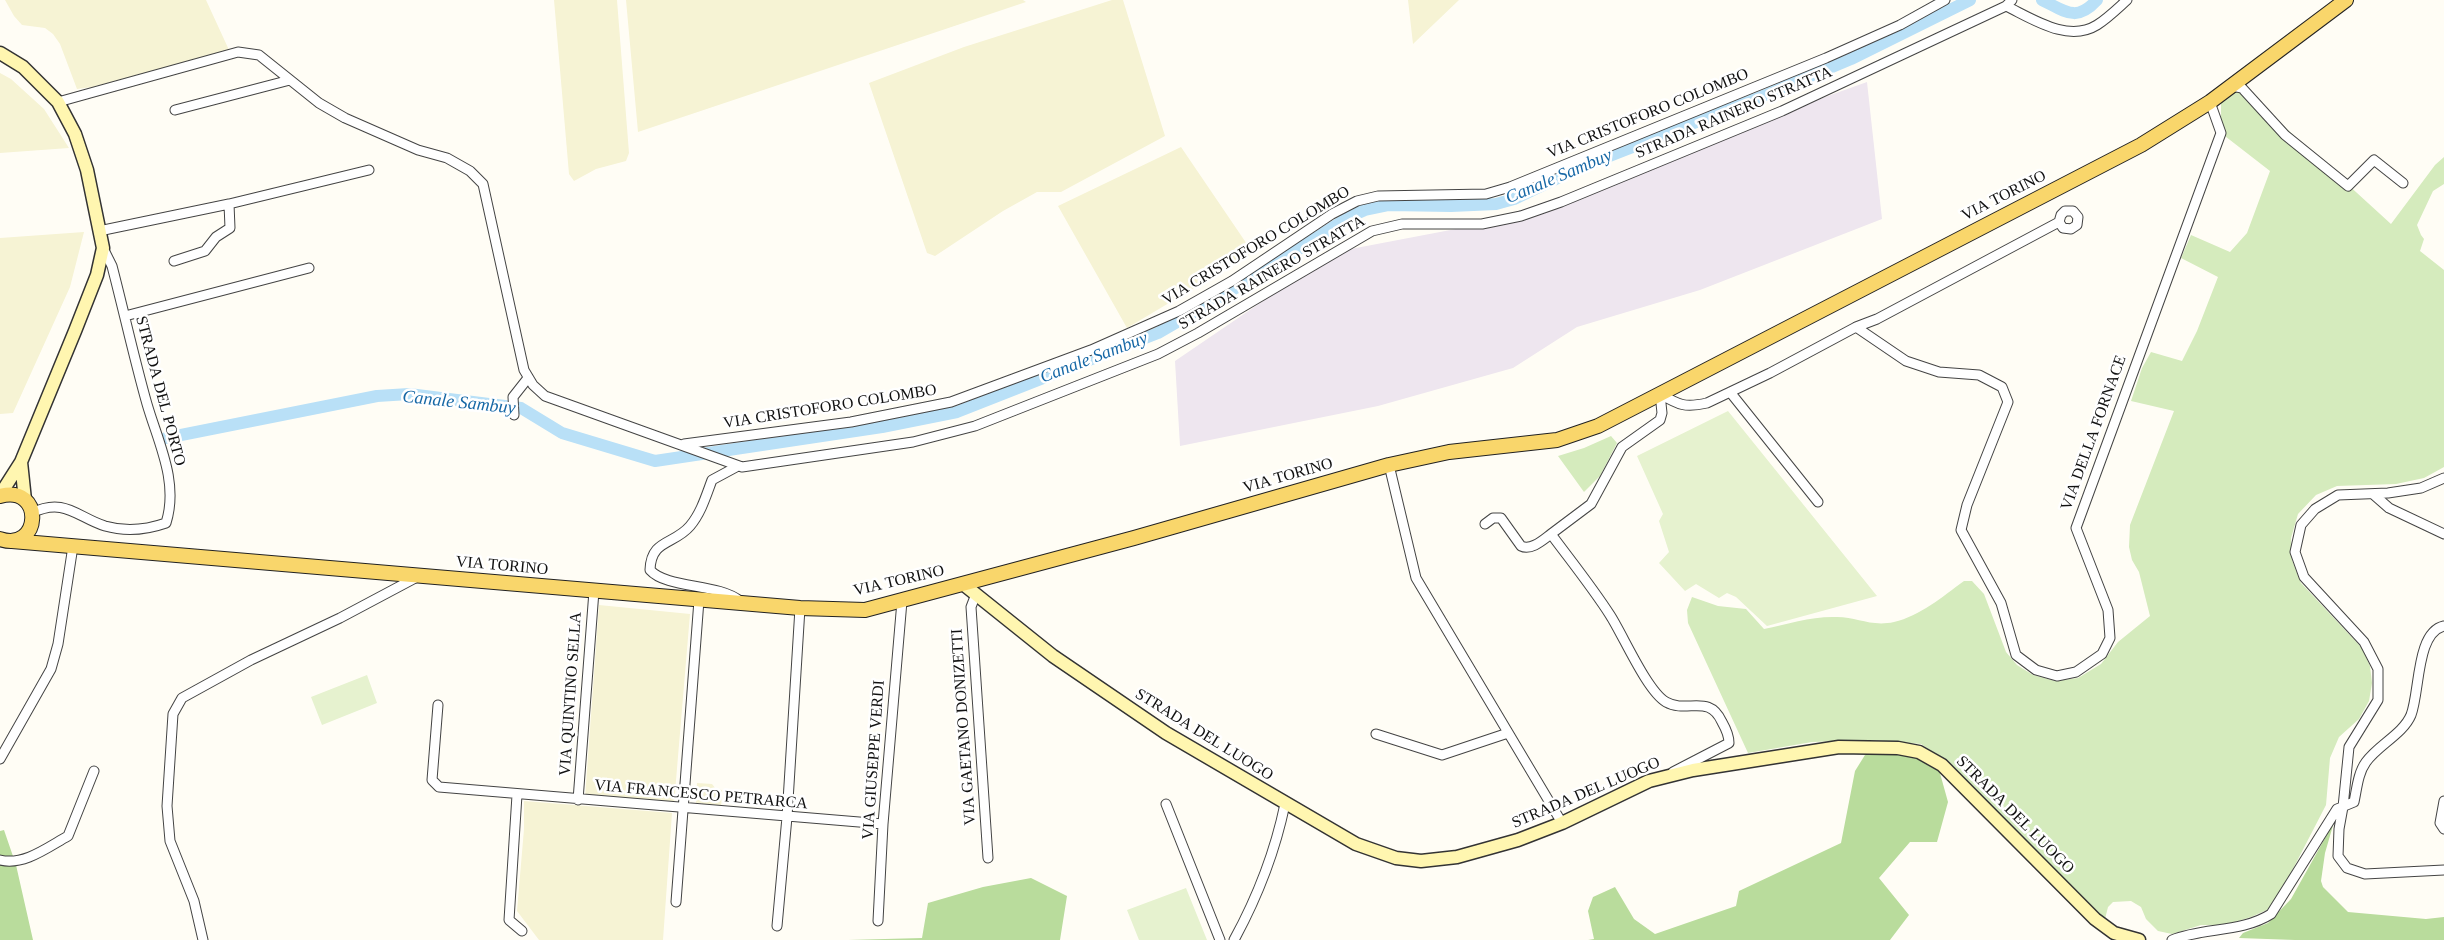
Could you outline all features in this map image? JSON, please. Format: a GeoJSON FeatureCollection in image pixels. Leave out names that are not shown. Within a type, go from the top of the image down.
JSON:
{"type":"FeatureCollection","features":[{"type":"Feature","properties":{"kind":"main road","name":"VIA TORINO"},"geometry":{"type":"LineString","coordinates":[[6,540],[744,604],[865,610],[1134,538],[1389,465],[1449,452],[1557,440],[1598,426],[2141,145],[2210,102],[2346,0]]}},
{"type":"Feature","properties":{"kind":"main road"},"geometry":{"type":"LineString","coordinates":[[0,495],[13,494],[25,500],[32,513],[30,528],[20,538],[6,540]]}},
{"type":"Feature","properties":{"kind":"main road"},"geometry":{"type":"LineString","coordinates":[[30,528],[66,546]]}},
{"type":"Feature","properties":{"kind":"street","name":"VIA CRISTOFORO COLOMBO"},"geometry":{"type":"LineString","coordinates":[[681,445],[898,414],[951,402],[998,386],[1133,333],[1178,311],[1232,281],[1332,214],[1356,201],[1378,196],[1486,194],[1510,187],[1826,58],[1900,25],[1945,0]]}},
{"type":"Feature","properties":{"kind":"street","name":"STRADA RAINERO STRATTA"},"geometry":{"type":"LineString","coordinates":[[738,466],[752,466],[913,442],[975,426],[1173,347],[1372,231],[1402,224],[1482,224],[1520,216],[1561,202],[1782,111],[2009,3],[2054,28],[2082,32],[2105,20],[2127,0]]}},
{"type":"Feature","properties":{"kind":"street","name":"VIA CRISTOFORO COLOMBO"},"geometry":{"type":"LineString","coordinates":[[58,102],[238,52],[259,55],[319,103],[345,118],[418,150],[446,158],[470,171],[483,184],[524,370],[528,378],[544,396],[556,402],[738,466]]}},
{"type":"Feature","properties":{"kind":"street"},"geometry":{"type":"LineString","coordinates":[[0,53],[23,67],[58,102],[75,134],[87,170],[103,248],[97,275],[21,462],[0,495]]}},
{"type":"Feature","properties":{"kind":"street"},"geometry":{"type":"LineString","coordinates":[[175,110],[290,80]]}},
{"type":"Feature","properties":{"kind":"street"},"geometry":{"type":"LineString","coordinates":[[2231,86],[2242,88],[2285,135],[2348,186],[2374,160],[2403,183]]}},
{"type":"Feature","properties":{"kind":"street","name":"VIA DELLA FORNACE"},"geometry":{"type":"LineString","coordinates":[[1856,327],[1906,361],[1939,372],[1978,375],[2002,387],[2008,402],[1967,505],[1961,530],[2001,603],[2016,656],[2036,670],[2057,676],[2076,672],[2102,654],[2110,638],[2108,610],[2076,528],[2221,134],[2210,102]]}},
{"type":"Feature","properties":{"kind":"street"},"geometry":{"type":"LineString","coordinates":[[99,231],[229,204],[369,170]]}},
{"type":"Feature","properties":{"kind":"street"},"geometry":{"type":"LineString","coordinates":[[174,261],[205,251],[216,237],[230,228],[229,204]]}},
{"type":"Feature","properties":{"kind":"street"},"geometry":{"type":"LineString","coordinates":[[1660,394],[1679,405],[1691,407],[1707,403],[1856,327],[1885,315],[2059,222]]}},
{"type":"Feature","properties":{"kind":"street","name":"STRADA DEL PORTO"},"geometry":{"type":"LineString","coordinates":[[32,513],[41,508],[57,506],[71,509],[106,526],[139,531],[166,523],[171,499],[164,452],[147,405],[112,266],[103,248]]}},
{"type":"Feature","properties":{"kind":"street"},"geometry":{"type":"LineString","coordinates":[[125,316],[309,268]]}},
{"type":"Feature","properties":{"kind":"street"},"geometry":{"type":"LineString","coordinates":[[514,415],[513,397],[528,378]]}},
{"type":"Feature","properties":{"kind":"street"},"geometry":{"type":"LineString","coordinates":[[1730,392],[1818,502]]}},
{"type":"Feature","properties":{"kind":"street"},"geometry":{"type":"LineString","coordinates":[[1485,524],[1493,518],[1502,518],[1525,548],[1530,548],[1551,534],[1591,504],[1622,447],[1660,420],[1662,413],[1660,394]]}},
{"type":"Feature","properties":{"kind":"street"},"geometry":{"type":"LineString","coordinates":[[21,462],[25,500]]}},
{"type":"Feature","properties":{"kind":"street"},"geometry":{"type":"LineString","coordinates":[[1389,465],[1416,578],[1562,823]]}},
{"type":"Feature","properties":{"kind":"street"},"geometry":{"type":"LineString","coordinates":[[738,466],[712,480],[698,515],[688,528],[653,552],[650,570],[660,577],[723,591],[744,604]]}},
{"type":"Feature","properties":{"kind":"street"},"geometry":{"type":"LineString","coordinates":[[2444,478],[2421,488],[2373,494],[2338,495],[2315,509],[2301,525],[2295,552],[2304,577],[2364,642],[2378,669],[2378,700],[2348,747],[2338,856],[2347,868],[2365,874],[2376,875],[2444,870]]}},
{"type":"Feature","properties":{"kind":"street"},"geometry":{"type":"LineString","coordinates":[[2373,494],[2389,508],[2444,534]]}},
{"type":"Feature","properties":{"kind":"street"},"geometry":{"type":"LineString","coordinates":[[1551,534],[1610,616],[1642,672],[1660,697],[1666,702],[1714,708],[1718,712],[1729,735],[1729,743],[1723,748],[1666,776]]}},
{"type":"Feature","properties":{"kind":"street"},"geometry":{"type":"LineString","coordinates":[[0,759],[51,669],[60,635],[66,546]]}},
{"type":"Feature","properties":{"kind":"street"},"geometry":{"type":"LineString","coordinates":[[202,940],[194,901],[170,841],[167,806],[173,714],[182,698],[251,660],[340,618],[420,576]]}},
{"type":"Feature","properties":{"kind":"street","name":"STRADA DEL LUOGO"},"geometry":{"type":"LineString","coordinates":[[963,584],[1053,656],[1158,727],[1285,804],[1356,844],[1396,858],[1421,861],[1457,857],[1518,840],[1562,823],[1649,781],[1666,776],[1839,748],[1898,748],[1919,752],[1942,765],[2095,919],[2114,933],[2139,940]]}},
{"type":"Feature","properties":{"kind":"street","name":"VIA QUINTINO SELLA"},"geometry":{"type":"LineString","coordinates":[[578,800],[594,591]]}},
{"type":"Feature","properties":{"kind":"street","name":"VIA GAETANO DONIZETTI"},"geometry":{"type":"LineString","coordinates":[[976,594],[971,607],[988,858]]}},
{"type":"Feature","properties":{"kind":"street"},"geometry":{"type":"LineString","coordinates":[[676,902],[699,600]]}},
{"type":"Feature","properties":{"kind":"street","name":"VIA GIUSEPPE VERDI"},"geometry":{"type":"LineString","coordinates":[[878,922],[883,824],[902,601]]}},
{"type":"Feature","properties":{"kind":"street"},"geometry":{"type":"LineString","coordinates":[[777,926],[787,817],[800,608]]}},
{"type":"Feature","properties":{"kind":"street"},"geometry":{"type":"LineString","coordinates":[[2172,940],[2192,933],[2249,924],[2271,914],[2337,809],[2354,802],[2361,771],[2367,760],[2392,738],[2410,716],[2425,644],[2434,630],[2444,626]]}},
{"type":"Feature","properties":{"kind":"street","name":"VIA FRANCESCO PETRARCA"},"geometry":{"type":"LineString","coordinates":[[438,705],[432,780],[434,784],[440,787],[883,824]]}},
{"type":"Feature","properties":{"kind":"street"},"geometry":{"type":"LineString","coordinates":[[1376,734],[1442,755],[1508,733]]}},
{"type":"Feature","properties":{"kind":"street"},"geometry":{"type":"LineString","coordinates":[[0,860],[10,863],[23,860],[68,836],[94,772]]}},
{"type":"Feature","properties":{"kind":"street"},"geometry":{"type":"LineString","coordinates":[[517,794],[509,920],[522,932]]}},
{"type":"Feature","properties":{"kind":"street"},"geometry":{"type":"LineString","coordinates":[[2444,801],[2440,823],[2444,829]]}},
{"type":"Feature","properties":{"kind":"street"},"geometry":{"type":"LineString","coordinates":[[1166,804],[1220,940]]}},
{"type":"Feature","properties":{"kind":"street"},"geometry":{"type":"LineString","coordinates":[[1234,940],[1262,882],[1274,851],[1285,804]]}},
{"type":"Feature","properties":{"kind":"shaded area"},"geometry":{"type":"Polygon","coordinates":[[[5,0],[206,0],[229,50],[92,87],[77,89],[60,44],[53,34],[45,28],[22,25],[14,16],[5,0]]]}},
{"type":"Feature","properties":{"kind":"shaded area"},"geometry":{"type":"Polygon","coordinates":[[[554,0],[617,0],[629,153],[626,161],[596,169],[574,181],[569,174],[554,0]]]}},
{"type":"Feature","properties":{"kind":"shaded area"},"geometry":{"type":"Polygon","coordinates":[[[626,0],[1023,0],[1026,2],[638,132],[626,0]]]}},
{"type":"Feature","properties":{"kind":"shaded area"},"geometry":{"type":"Polygon","coordinates":[[[1112,0],[1123,0],[1165,136],[1061,192],[1037,192],[1003,211],[935,256],[927,253],[869,83],[964,47],[1112,0]]]}},
{"type":"Feature","properties":{"kind":"shaded area"},"geometry":{"type":"Polygon","coordinates":[[[1408,0],[1459,0],[1413,44],[1408,0]]]}},
{"type":"Feature","properties":{"kind":"shaded area"},"geometry":{"type":"Polygon","coordinates":[[[0,73],[11,79],[44,109],[69,148],[0,153],[0,73]]]}},
{"type":"Feature","properties":{"kind":"shaded area"},"geometry":{"type":"Polygon","coordinates":[[[1867,82],[1882,219],[1700,290],[1577,327],[1513,368],[1378,406],[1180,446],[1175,361],[1335,252],[1482,224],[1653,164],[1769,117],[1867,82]]]}},
{"type":"Feature","properties":{"kind":"shaded area"},"geometry":{"type":"Polygon","coordinates":[[[1181,147],[1253,253],[1127,328],[1058,206],[1181,147]]]}},
{"type":"Feature","properties":{"kind":"shaded area"},"geometry":{"type":"Polygon","coordinates":[[[84,232],[70,287],[13,413],[0,414],[0,238],[84,232]]]}},
{"type":"Feature","properties":{"kind":"shaded area"},"geometry":{"type":"Polygon","coordinates":[[[599,605],[690,614],[674,804],[585,798],[599,605]]]}},
{"type":"Feature","properties":{"kind":"shaded area"},"geometry":{"type":"Polygon","coordinates":[[[697,783],[712,784],[716,789],[722,790],[721,808],[702,807],[702,803],[696,803],[697,783]]]}},
{"type":"Feature","properties":{"kind":"shaded area"},"geometry":{"type":"Polygon","coordinates":[[[524,801],[672,813],[663,940],[539,940],[517,911],[524,829],[524,801]]]}},
{"type":"Feature","properties":{"kind":"green space"},"geometry":{"type":"Polygon","coordinates":[[[2242,88],[2391,224],[2435,165],[2444,157],[2444,184],[2433,191],[2417,225],[2424,239],[2420,251],[2444,270],[2444,467],[2424,478],[2396,484],[2337,486],[2316,495],[2298,514],[2291,538],[2292,560],[2301,583],[2362,648],[2370,666],[2372,683],[2369,701],[2359,719],[2339,737],[2330,758],[2326,805],[2280,894],[2269,909],[2226,925],[2201,925],[2172,934],[2158,931],[2146,919],[2141,907],[2131,901],[2113,902],[2108,907],[2104,923],[1946,761],[1921,744],[1875,740],[1812,742],[1748,753],[1688,623],[1687,610],[1692,597],[1718,606],[1746,609],[1764,629],[1828,617],[1844,617],[1871,623],[1886,623],[1913,615],[1964,581],[1972,581],[1984,594],[2006,652],[2017,665],[2033,675],[2055,681],[2078,678],[2101,664],[2118,642],[2150,616],[2139,572],[2132,560],[2129,547],[2130,525],[2174,411],[2131,401],[2142,368],[2151,352],[2182,361],[2197,331],[2218,277],[2181,258],[2191,235],[2230,252],[2247,233],[2270,171],[2221,133],[2221,93],[2242,88]]]}},
{"type":"Feature","properties":{"kind":"green space"},"geometry":{"type":"Polygon","coordinates":[[[1728,411],[1877,596],[1767,626],[1736,597],[1727,593],[1719,598],[1696,584],[1685,591],[1659,563],[1669,552],[1659,521],[1663,514],[1637,456],[1728,411]]]}},
{"type":"Feature","properties":{"kind":"green space"},"geometry":{"type":"Polygon","coordinates":[[[1611,436],[1617,443],[1600,476],[1584,492],[1558,456],[1584,448],[1611,436]]]}},
{"type":"Feature","properties":{"kind":"green space"},"geometry":{"type":"Polygon","coordinates":[[[367,675],[377,703],[322,725],[311,697],[367,675]]]}},
{"type":"Feature","properties":{"kind":"green space"},"geometry":{"type":"Polygon","coordinates":[[[1898,753],[1922,757],[1938,766],[1948,802],[1937,842],[1910,842],[1879,878],[1909,915],[1890,940],[1588,940],[1594,939],[1588,911],[1593,897],[1615,887],[1634,919],[1655,934],[1736,906],[1739,891],[1841,843],[1855,771],[1865,755],[1898,753]]]}},
{"type":"Feature","properties":{"kind":"green space"},"geometry":{"type":"Polygon","coordinates":[[[2334,822],[2325,853],[2321,881],[2323,887],[2348,912],[2426,919],[2444,917],[2444,940],[2239,938],[2243,933],[2268,923],[2291,899],[2334,822]]]}},
{"type":"Feature","properties":{"kind":"green space"},"geometry":{"type":"Polygon","coordinates":[[[4,830],[16,865],[33,940],[0,940],[0,831],[4,830]]]}},
{"type":"Feature","properties":{"kind":"green space"},"geometry":{"type":"Polygon","coordinates":[[[1031,878],[1067,896],[1060,940],[848,940],[922,938],[928,903],[983,887],[1031,878]]]}},
{"type":"Feature","properties":{"kind":"green space"},"geometry":{"type":"Polygon","coordinates":[[[1186,888],[1207,940],[1139,940],[1127,910],[1186,888]]]}},
{"type":"Feature","properties":{"kind":"waterway","name":"Canale Sambuy"},"geometry":{"type":"LineString","coordinates":[[166,438],[377,396],[409,394],[521,408],[562,433],[655,461],[882,427],[957,412],[1158,333],[1263,272],[1349,217],[1365,210],[1389,205],[1451,206],[1496,204],[1514,199],[1574,170],[1768,94],[1851,59],[1970,0]]}},
{"type":"Feature","properties":{"kind":"waterway","name":"Canale Sambuy"},"geometry":{"type":"LineString","coordinates":[[2042,0],[2070,13],[2083,11],[2097,0]]}}]}
